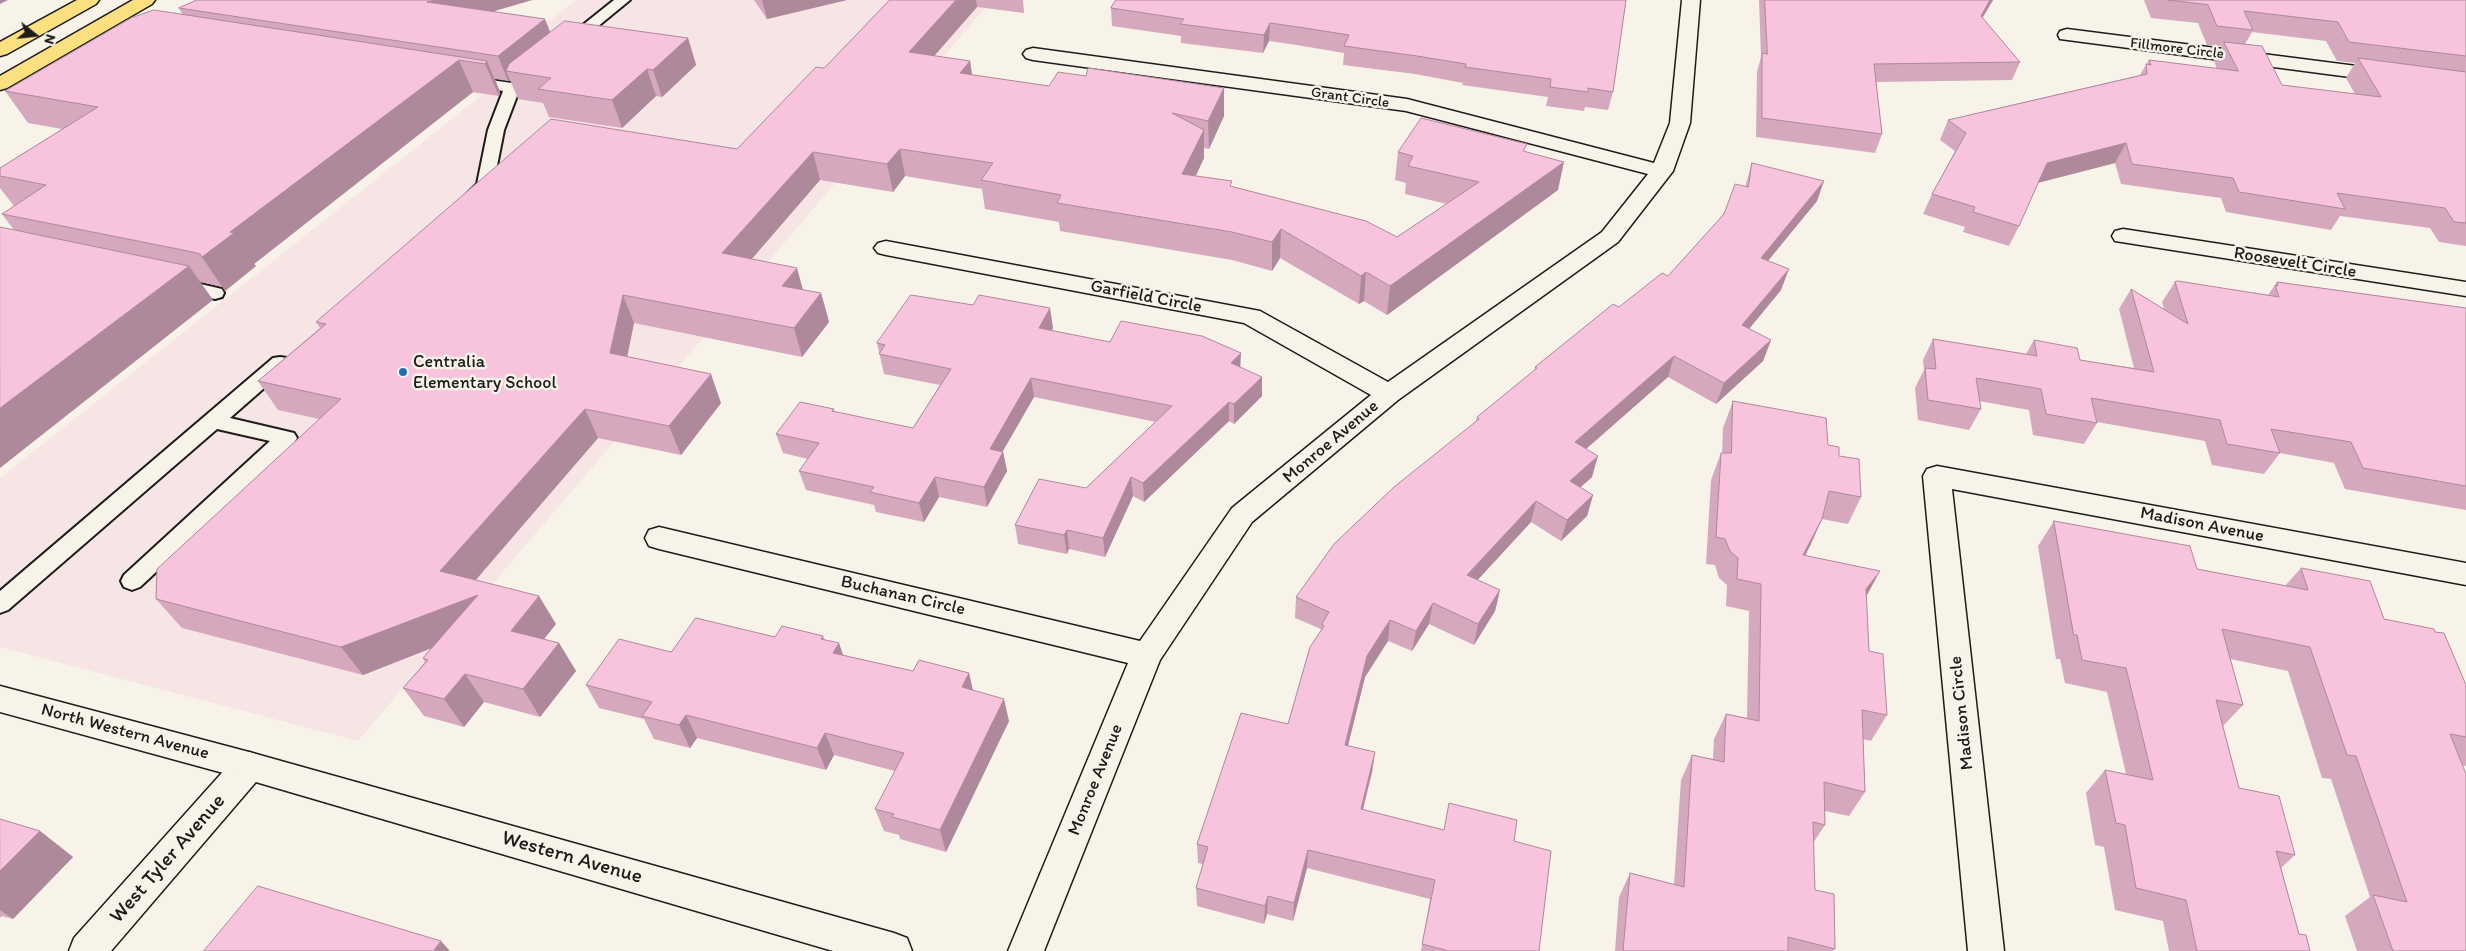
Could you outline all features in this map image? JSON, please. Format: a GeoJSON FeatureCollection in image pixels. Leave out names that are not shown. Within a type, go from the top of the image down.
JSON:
{"type":"FeatureCollection","features":[{"type":"Feature","properties":{"kind":"main road"},"geometry":{"type":"LineString","coordinates":[[0,50],[90,0]]}},
{"type":"Feature","properties":{"kind":"main road"},"geometry":{"type":"LineString","coordinates":[[0,84],[146,0]]}},
{"type":"Feature","properties":{"kind":"street","name":"Monroe Avenue"},"geometry":{"type":"LineString","coordinates":[[1026,951],[1147,655],[1242,516],[1389,394],[1610,237],[1662,172],[1680,123],[1691,0]]}},
{"type":"Feature","properties":{"kind":"street","name":"Fillmore Circle"},"geometry":{"type":"LineString","coordinates":[[2067,35],[2408,78]]}},
{"type":"Feature","properties":{"kind":"street","name":"Grant Circle"},"geometry":{"type":"LineString","coordinates":[[1033,54],[1407,105],[1662,172]]}},
{"type":"Feature","properties":{"kind":"street","name":"Roosevelt Circle"},"geometry":{"type":"LineString","coordinates":[[2123,236],[2466,289]]}},
{"type":"Feature","properties":{"kind":"street","name":"Garfield Circle"},"geometry":{"type":"LineString","coordinates":[[886,248],[1251,317],[1389,394]]}},
{"type":"Feature","properties":{"kind":"street","name":"Madison Avenue"},"geometry":{"type":"LineString","coordinates":[[1937,476],[2466,574]]}},
{"type":"Feature","properties":{"kind":"street","name":"Madison Circle"},"geometry":{"type":"LineString","coordinates":[[1937,476],[1986,951]]}},
{"type":"Feature","properties":{"kind":"street","name":"Buchanan Circle"},"geometry":{"type":"LineString","coordinates":[[659,538],[1147,655]]}},
{"type":"Feature","properties":{"kind":"street","name":"North Western Avenue"},"geometry":{"type":"LineString","coordinates":[[0,699],[249,766]]}},
{"type":"Feature","properties":{"kind":"street","name":"Western Avenue"},"geometry":{"type":"LineString","coordinates":[[249,766],[845,944],[894,951]]}},
{"type":"Feature","properties":{"kind":"street","name":"West Tyler Avenue"},"geometry":{"type":"LineString","coordinates":[[87,951],[249,766]]}},
{"type":"Feature","properties":{"kind":"lane"},"geometry":{"type":"LineString","coordinates":[[556,53],[623,0]]}},
{"type":"Feature","properties":{"kind":"lane"},"geometry":{"type":"LineString","coordinates":[[104,25],[132,28]]}},
{"type":"Feature","properties":{"kind":"lane"},"geometry":{"type":"LineString","coordinates":[[464,205],[486,186],[496,130],[512,88],[526,76]]}},
{"type":"Feature","properties":{"kind":"lane"},"geometry":{"type":"LineString","coordinates":[[455,80],[512,88]]}},
{"type":"Feature","properties":{"kind":"lane"},"geometry":{"type":"LineString","coordinates":[[166,283],[215,293]]}},
{"type":"Feature","properties":{"kind":"lane"},"geometry":{"type":"LineString","coordinates":[[0,604],[296,350]]}},
{"type":"Feature","properties":{"kind":"lane"},"geometry":{"type":"LineString","coordinates":[[132,581],[287,438],[214,421]]}},
{"type":"Feature","properties":{"kind":"shaded area","name":"Centralia Elementary School"},"geometry":{"type":"Polygon","coordinates":[[[576,0],[992,0],[358,741],[0,647],[0,478],[482,95],[110,35],[487,69],[576,0]]]}},
{"type":"Feature","properties":{"kind":"building"},"geometry":{"type":"Polygon","coordinates":[[[197,0],[436,0],[427,2],[545,19],[498,56],[179,8],[197,0]]]}},
{"type":"Feature","properties":{"kind":"building"},"geometry":{"type":"Polygon","coordinates":[[[890,0],[956,0],[909,52],[970,61],[960,73],[1049,86],[1058,72],[1086,76],[1088,68],[1224,88],[1208,121],[1172,113],[1204,130],[1182,174],[1232,181],[1230,186],[1366,221],[1397,237],[1479,182],[1408,166],[1413,156],[1398,152],[1421,118],[1527,144],[1523,151],[1564,162],[1390,286],[1366,272],[1361,276],[1281,229],[1272,242],[1232,232],[1057,203],[1061,195],[981,180],[993,163],[900,149],[887,164],[813,152],[722,253],[797,268],[782,286],[821,293],[794,328],[623,295],[610,353],[711,374],[669,426],[585,409],[440,571],[539,596],[511,631],[559,643],[523,689],[465,674],[444,699],[403,688],[428,660],[423,658],[478,595],[341,647],[156,599],[157,569],[341,399],[258,381],[326,324],[316,322],[551,119],[737,149],[816,67],[824,68],[890,0]]]}},
{"type":"Feature","properties":{"kind":"building"},"geometry":{"type":"Polygon","coordinates":[[[1116,0],[1626,0],[1613,92],[1588,88],[1588,92],[1550,87],[1551,79],[1465,67],[1466,64],[1344,46],[1349,35],[1270,23],[1264,35],[1180,24],[1184,19],[1111,8],[1116,0]]]}},
{"type":"Feature","properties":{"kind":"building"},"geometry":{"type":"Polygon","coordinates":[[[1765,0],[1990,0],[1981,16],[2020,62],[1874,64],[1882,134],[1762,118],[1762,53],[1767,54],[1765,0]]]}},
{"type":"Feature","properties":{"kind":"building"},"geometry":{"type":"Polygon","coordinates":[[[2168,0],[2466,0],[2466,56],[2349,42],[2338,22],[2244,11],[2253,30],[2217,26],[2208,5],[2168,0]]]}},
{"type":"Feature","properties":{"kind":"building"},"geometry":{"type":"Polygon","coordinates":[[[154,10],[487,61],[485,64],[459,60],[230,232],[234,233],[202,257],[200,254],[193,252],[2,214],[46,185],[0,176],[0,168],[98,107],[5,91],[131,18],[154,10]]]}},
{"type":"Feature","properties":{"kind":"building"},"geometry":{"type":"Polygon","coordinates":[[[565,21],[688,38],[653,70],[647,69],[612,100],[538,89],[551,78],[506,71],[509,64],[565,21]]]}},
{"type":"Feature","properties":{"kind":"building"},"geometry":{"type":"Polygon","coordinates":[[[2224,42],[2262,46],[2282,85],[2381,97],[2358,58],[2466,72],[2466,223],[2454,222],[2445,208],[2337,193],[2345,209],[2239,192],[2233,178],[2132,164],[2126,143],[2047,163],[2019,226],[1973,212],[1975,207],[1932,194],[1966,133],[1948,120],[2147,74],[2146,64],[2151,65],[2149,60],[2238,71],[2224,42]]]}},
{"type":"Feature","properties":{"kind":"building"},"geometry":{"type":"Polygon","coordinates":[[[1752,163],[1824,181],[1761,258],[1789,269],[1742,325],[1771,340],[1724,383],[1674,356],[1575,442],[1598,456],[1570,481],[1593,495],[1567,520],[1536,501],[1467,575],[1500,590],[1478,624],[1433,603],[1416,631],[1390,620],[1367,656],[1345,745],[1375,752],[1361,809],[1444,830],[1449,803],[1517,820],[1514,841],[1551,851],[1539,951],[1449,951],[1422,944],[1435,880],[1308,850],[1294,903],[1268,896],[1265,906],[1196,888],[1208,847],[1197,844],[1241,713],[1288,724],[1310,647],[1324,626],[1322,624],[1329,612],[1296,597],[1334,544],[1394,487],[1479,419],[1477,417],[1537,368],[1535,367],[1613,304],[1619,307],[1662,273],[1668,276],[1724,214],[1735,184],[1748,187],[1752,163]]]}},
{"type":"Feature","properties":{"kind":"building"},"geometry":{"type":"Polygon","coordinates":[[[0,227],[189,266],[0,408],[0,227]]]}},
{"type":"Feature","properties":{"kind":"building"},"geometry":{"type":"Polygon","coordinates":[[[2175,282],[2279,297],[2275,285],[2278,286],[2277,282],[2466,308],[2466,486],[2363,468],[2351,442],[2271,429],[2280,453],[2227,444],[2220,420],[2091,398],[2097,423],[2046,414],[2041,389],[1976,378],[1981,409],[1928,400],[1925,368],[1936,369],[1933,339],[2037,356],[2034,340],[2077,348],[2080,360],[2154,372],[2131,289],[2188,324],[2175,282]]]}},
{"type":"Feature","properties":{"kind":"building"},"geometry":{"type":"Polygon","coordinates":[[[911,295],[973,305],[979,295],[1050,308],[1039,328],[1110,342],[1121,321],[1202,336],[1241,353],[1231,363],[1262,377],[1234,404],[1229,402],[1143,483],[1131,477],[1103,538],[1067,530],[1064,535],[1015,525],[1039,479],[1086,488],[1172,406],[1031,378],[990,449],[1003,452],[984,487],[935,477],[919,503],[870,492],[874,487],[799,471],[819,443],[776,434],[800,402],[834,409],[832,411],[913,428],[951,369],[879,354],[885,345],[877,343],[911,295]]]}},
{"type":"Feature","properties":{"kind":"building"},"geometry":{"type":"Polygon","coordinates":[[[1733,401],[1826,418],[1828,445],[1839,447],[1839,456],[1859,459],[1861,497],[1829,491],[1822,519],[1803,555],[1880,571],[1866,589],[1869,651],[1883,654],[1887,715],[1862,710],[1865,792],[1824,782],[1825,825],[1813,822],[1815,890],[1834,894],[1835,949],[1788,937],[1788,951],[1623,951],[1630,873],[1684,887],[1692,755],[1724,762],[1726,714],[1759,721],[1761,584],[1737,579],[1738,558],[1730,551],[1725,539],[1716,537],[1721,453],[1731,453],[1733,401]]]}},
{"type":"Feature","properties":{"kind":"building"},"geometry":{"type":"Polygon","coordinates":[[[2054,521],[2190,546],[2197,569],[2308,590],[2301,568],[2370,581],[2384,619],[2434,629],[2435,632],[2444,633],[2466,685],[2466,737],[2450,734],[2466,774],[2466,951],[2393,951],[2373,895],[2407,902],[2356,756],[2347,755],[2310,647],[2222,629],[2243,705],[2216,700],[2239,788],[2279,796],[2295,855],[2276,851],[2299,934],[2306,935],[2310,951],[2197,951],[2186,900],[2136,888],[2125,825],[2116,823],[2105,770],[2153,780],[2126,668],[2082,660],[2077,635],[2074,635],[2054,521]]]}},
{"type":"Feature","properties":{"kind":"building"},"geometry":{"type":"Polygon","coordinates":[[[696,618],[775,637],[782,626],[823,636],[821,639],[839,643],[833,653],[913,671],[919,660],[969,673],[962,687],[1004,699],[940,830],[892,817],[894,814],[875,809],[904,753],[825,733],[817,748],[686,715],[679,725],[642,716],[652,702],[586,685],[619,639],[671,652],[696,618]]]}},
{"type":"Feature","properties":{"kind":"building"},"geometry":{"type":"Polygon","coordinates":[[[0,819],[40,831],[0,871],[0,819]]]}},
{"type":"Feature","properties":{"kind":"building"},"geometry":{"type":"Polygon","coordinates":[[[258,886],[441,941],[434,950],[437,951],[204,951],[258,886]]]}},
{"type":"Feature","properties":{"kind":"place","name":"Centralia Elementary School"},"geometry":{"type":"Point","coordinates":[403,372]}}]}
